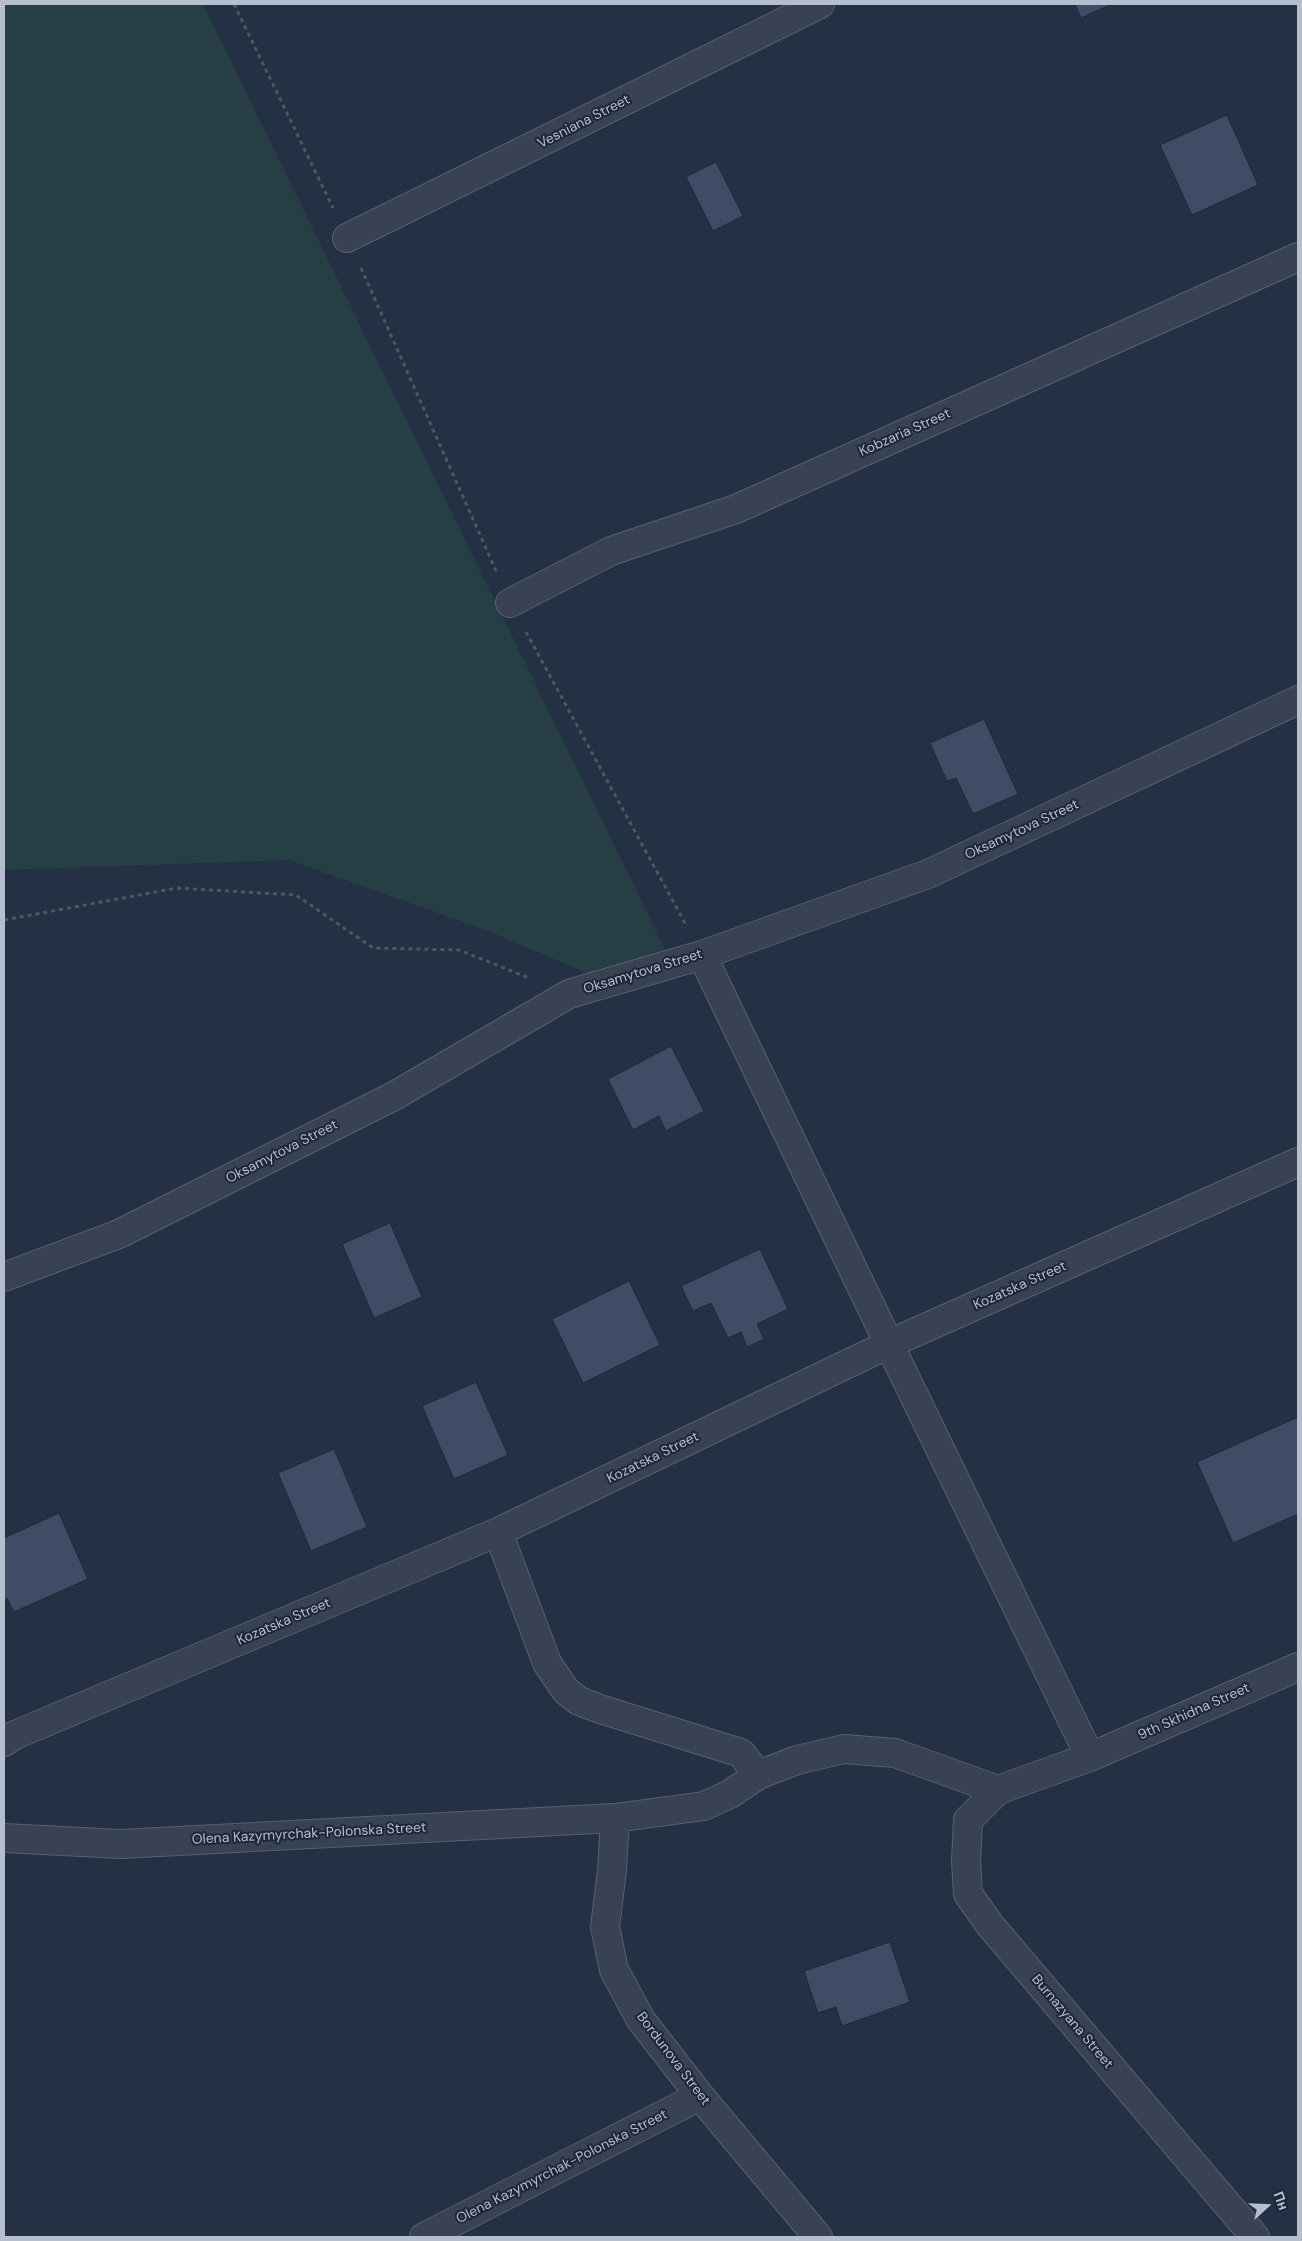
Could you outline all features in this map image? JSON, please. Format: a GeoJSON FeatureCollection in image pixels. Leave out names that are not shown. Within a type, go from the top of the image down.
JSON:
{"type":"FeatureCollection","features":[{"type":"Feature","properties":{"kind":"street","name":"Vesniana Street"},"geometry":{"type":"LineString","coordinates":[[348,238],[820,4]]}},
{"type":"Feature","properties":{"kind":"street","name":"Kobzaria Street"},"geometry":{"type":"LineString","coordinates":[[510,603],[612,551],[736,509],[1298,257]]}},
{"type":"Feature","properties":{"kind":"street","name":"Oksamytova Street"},"geometry":{"type":"LineString","coordinates":[[4,1277],[119,1234],[394,1096],[569,994],[702,955],[928,874],[1298,700]]}},
{"type":"Feature","properties":{"kind":"street"},"geometry":{"type":"LineString","coordinates":[[702,955],[1090,1757]]}},
{"type":"Feature","properties":{"kind":"street","name":"Kozatska Street"},"geometry":{"type":"LineString","coordinates":[[4,1742],[34,1727],[498,1532],[889,1344],[1298,1162]]}},
{"type":"Feature","properties":{"kind":"street"},"geometry":{"type":"LineString","coordinates":[[498,1532],[547,1663],[566,1691],[578,1702],[741,1753],[758,1775]]}},
{"type":"Feature","properties":{"kind":"street","name":"9th Skhidna Street"},"geometry":{"type":"LineString","coordinates":[[998,1790],[1090,1757],[1297,1669]]}},
{"type":"Feature","properties":{"kind":"street","name":"Olena Kazymyrchak-Polonska Street"},"geometry":{"type":"LineString","coordinates":[[4,1838],[121,1844],[615,1818],[704,1806],[730,1794],[758,1775],[797,1760],[844,1749],[895,1753],[998,1790]]}},
{"type":"Feature","properties":{"kind":"street","name":"Burnazyana Street"},"geometry":{"type":"LineString","coordinates":[[998,1790],[968,1820],[966,1861],[968,1894],[990,1925],[1255,2237]]}},
{"type":"Feature","properties":{"kind":"street","name":"Bordunova Street"},"geometry":{"type":"LineString","coordinates":[[615,1818],[612,1870],[605,1927],[614,1970],[641,2020],[700,2096],[818,2237]]}},
{"type":"Feature","properties":{"kind":"street","name":"Olena Kazymyrchak-Polonska Street"},"geometry":{"type":"LineString","coordinates":[[424,2237],[700,2096]]}},
{"type":"Feature","properties":{"kind":"path"},"geometry":{"type":"LineString","coordinates":[[234,4],[348,238],[510,603],[702,955]]}},
{"type":"Feature","properties":{"kind":"path"},"geometry":{"type":"LineString","coordinates":[[4,920],[177,888],[296,895],[373,948],[459,950],[569,994]]}},
{"type":"Feature","properties":{"kind":"green space"},"geometry":{"type":"Polygon","coordinates":[[[4,4],[203,4],[668,955],[589,974],[488,931],[289,860],[4,870],[4,4]]]}},
{"type":"Feature","properties":{"kind":"building"},"geometry":{"type":"Polygon","coordinates":[[[1075,4],[1112,4],[1081,18],[1075,4]]]}},
{"type":"Feature","properties":{"kind":"building"},"geometry":{"type":"Polygon","coordinates":[[[1227,115],[1258,185],[1192,215],[1160,145],[1227,115]]]}},
{"type":"Feature","properties":{"kind":"building"},"geometry":{"type":"Polygon","coordinates":[[[716,162],[743,216],[713,231],[686,177],[716,162]]]}},
{"type":"Feature","properties":{"kind":"building"},"geometry":{"type":"Polygon","coordinates":[[[984,719],[1018,794],[973,814],[956,778],[947,781],[930,743],[984,719]]]}},
{"type":"Feature","properties":{"kind":"building"},"geometry":{"type":"Polygon","coordinates":[[[671,1046],[704,1111],[666,1131],[659,1116],[633,1130],[608,1079],[671,1046]]]}},
{"type":"Feature","properties":{"kind":"building"},"geometry":{"type":"Polygon","coordinates":[[[390,1223],[422,1297],[374,1318],[342,1244],[390,1223]]]}},
{"type":"Feature","properties":{"kind":"building"},"geometry":{"type":"Polygon","coordinates":[[[760,1249],[788,1309],[757,1324],[764,1339],[747,1347],[741,1332],[728,1338],[711,1303],[693,1311],[681,1286],[760,1249]]]}},
{"type":"Feature","properties":{"kind":"building"},"geometry":{"type":"Polygon","coordinates":[[[629,1281],[660,1345],[583,1383],[552,1319],[629,1281]]]}},
{"type":"Feature","properties":{"kind":"building"},"geometry":{"type":"Polygon","coordinates":[[[476,1382],[508,1455],[454,1479],[422,1406],[476,1382]]]}},
{"type":"Feature","properties":{"kind":"building"},"geometry":{"type":"Polygon","coordinates":[[[1298,1417],[1298,1514],[1233,1543],[1197,1462],[1298,1417]]]}},
{"type":"Feature","properties":{"kind":"building"},"geometry":{"type":"Polygon","coordinates":[[[334,1449],[367,1527],[311,1551],[278,1473],[334,1449]]]}},
{"type":"Feature","properties":{"kind":"building"},"geometry":{"type":"Polygon","coordinates":[[[59,1513],[88,1579],[14,1612],[7,1598],[4,1600],[4,1538],[59,1513]]]}},
{"type":"Feature","properties":{"kind":"building"},"geometry":{"type":"Polygon","coordinates":[[[890,1942],[910,2002],[842,2026],[836,2007],[818,2013],[804,1971],[890,1942]]]}}]}
